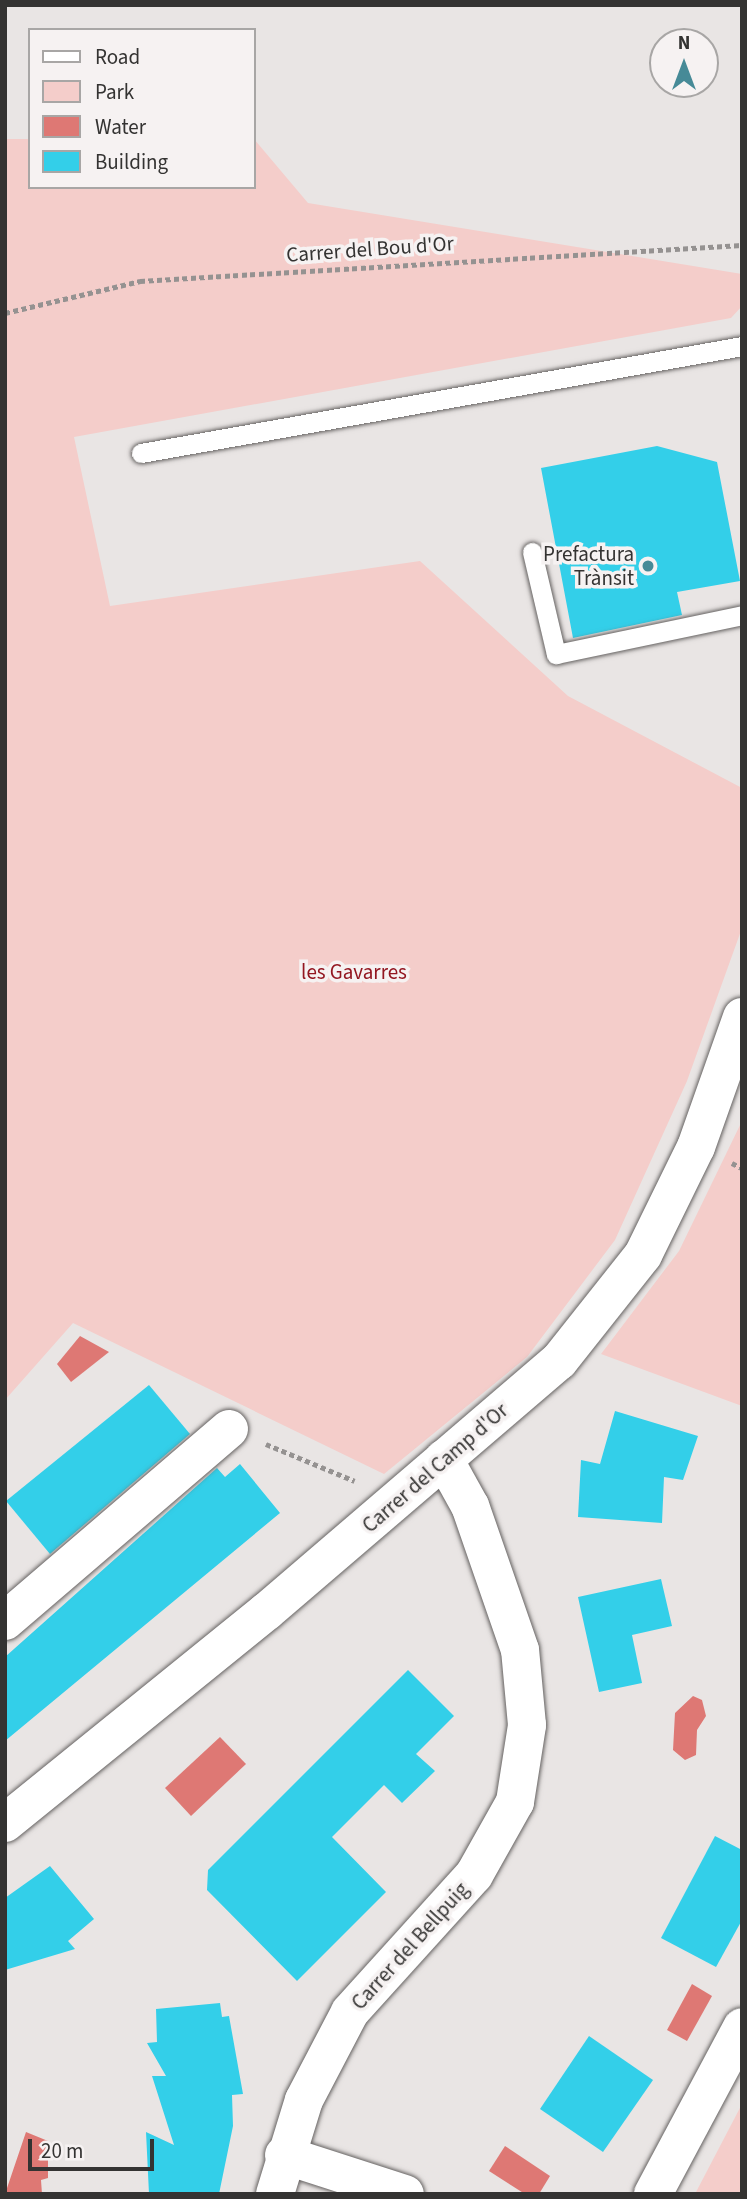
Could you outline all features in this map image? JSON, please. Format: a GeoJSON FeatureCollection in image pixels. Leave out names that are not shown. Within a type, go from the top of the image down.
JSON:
{"type":"FeatureCollection","features":[{"type":"Feature","properties":{"kind":"street","name":"Carrer del Camp d'Or"},"geometry":{"type":"LineString","coordinates":[[5,1823],[398,1499],[559,1361],[643,1255],[696,1147],[742,1017]]}},
{"type":"Feature","properties":{"kind":"street"},"geometry":{"type":"LineString","coordinates":[[5,1621],[229,1429]]}},
{"type":"Feature","properties":{"kind":"street","name":"Carrer del Bellpuig"},"geometry":{"type":"LineString","coordinates":[[275,2194],[284,2155],[304,2100],[350,2012],[474,1875],[514,1802],[527,1725],[520,1650],[470,1506],[444,1459]]}},
{"type":"Feature","properties":{"kind":"street"},"geometry":{"type":"LineString","coordinates":[[653,2194],[742,2027]]}},
{"type":"Feature","properties":{"kind":"street"},"geometry":{"type":"LineString","coordinates":[[284,2155],[405,2194]]}},
{"type":"Feature","properties":{"kind":"lane"},"geometry":{"type":"LineString","coordinates":[[141,453],[742,346]]}},
{"type":"Feature","properties":{"kind":"lane"},"geometry":{"type":"LineString","coordinates":[[532,552],[556,654],[742,615]]}},
{"type":"Feature","properties":{"kind":"path","name":"Carrer del Bou d'Or"},"geometry":{"type":"LineString","coordinates":[[6,314],[139,281],[742,245]]}},
{"type":"Feature","properties":{"kind":"path"},"geometry":{"type":"LineString","coordinates":[[229,1429],[398,1499]]}},
{"type":"Feature","properties":{"kind":"green space","name":"les Gavarres"},"geometry":{"type":"Polygon","coordinates":[[[5,139],[28,139],[28,189],[256,189],[256,141],[308,203],[742,274],[742,306],[731,318],[74,437],[110,606],[420,561],[568,696],[742,788],[742,928],[687,1081],[615,1240],[527,1357],[384,1474],[73,1323],[5,1400],[5,139]]]}},
{"type":"Feature","properties":{"kind":"green space"},"geometry":{"type":"Polygon","coordinates":[[[742,1121],[742,1406],[601,1354],[679,1251],[742,1121]]]}},
{"type":"Feature","properties":{"kind":"green space"},"geometry":{"type":"Polygon","coordinates":[[[742,2104],[742,2194],[695,2194],[742,2104]]]}},
{"type":"Feature","properties":{"kind":"water"},"geometry":{"type":"Polygon","coordinates":[[[80,1336],[109,1352],[71,1382],[57,1364],[80,1336]]]}},
{"type":"Feature","properties":{"kind":"water"},"geometry":{"type":"Polygon","coordinates":[[[693,1696],[702,1700],[706,1716],[697,1730],[696,1755],[685,1760],[673,1750],[675,1713],[693,1696]]]}},
{"type":"Feature","properties":{"kind":"water"},"geometry":{"type":"Polygon","coordinates":[[[220,1737],[246,1764],[191,1816],[165,1788],[220,1737]]]}},
{"type":"Feature","properties":{"kind":"water"},"geometry":{"type":"Polygon","coordinates":[[[692,1984],[712,1996],[687,2041],[667,2030],[692,1984]]]}},
{"type":"Feature","properties":{"kind":"water"},"geometry":{"type":"Polygon","coordinates":[[[26,2132],[48,2141],[48,2178],[41,2180],[42,2194],[5,2194],[26,2132]]]}},
{"type":"Feature","properties":{"kind":"water"},"geometry":{"type":"Polygon","coordinates":[[[505,2146],[550,2176],[539,2194],[525,2194],[489,2171],[505,2146]]]}},
{"type":"Feature","properties":{"kind":"building"},"geometry":{"type":"Polygon","coordinates":[[[657,446],[717,462],[740,581],[677,592],[682,615],[573,638],[541,468],[657,446]]]}},
{"type":"Feature","properties":{"kind":"building"},"geometry":{"type":"Polygon","coordinates":[[[149,1385],[190,1434],[50,1554],[6,1501],[149,1385]]]}},
{"type":"Feature","properties":{"kind":"building"},"geometry":{"type":"Polygon","coordinates":[[[615,1411],[698,1436],[683,1480],[664,1477],[662,1523],[578,1517],[581,1460],[600,1464],[615,1411]]]}},
{"type":"Feature","properties":{"kind":"building"},"geometry":{"type":"Polygon","coordinates":[[[240,1464],[280,1513],[5,1741],[5,1657],[217,1468],[225,1477],[240,1464]]]}},
{"type":"Feature","properties":{"kind":"building"},"geometry":{"type":"Polygon","coordinates":[[[661,1579],[672,1626],[632,1635],[642,1683],[599,1692],[578,1597],[661,1579]]]}},
{"type":"Feature","properties":{"kind":"building"},"geometry":{"type":"Polygon","coordinates":[[[408,1670],[454,1716],[416,1754],[435,1771],[402,1803],[384,1785],[332,1837],[386,1892],[297,1981],[207,1890],[208,1870],[408,1670]]]}},
{"type":"Feature","properties":{"kind":"building"},"geometry":{"type":"Polygon","coordinates":[[[715,1836],[742,1850],[742,1920],[716,1967],[661,1938],[715,1836]]]}},
{"type":"Feature","properties":{"kind":"building"},"geometry":{"type":"Polygon","coordinates":[[[50,1866],[94,1919],[68,1941],[75,1949],[5,1970],[5,1898],[50,1866]]]}},
{"type":"Feature","properties":{"kind":"building"},"geometry":{"type":"Polygon","coordinates":[[[220,2003],[222,2017],[229,2016],[243,2094],[232,2095],[233,2126],[219,2194],[149,2194],[146,2132],[174,2145],[152,2076],[166,2076],[147,2043],[157,2042],[156,2009],[220,2003]]]}},
{"type":"Feature","properties":{"kind":"building"},"geometry":{"type":"Polygon","coordinates":[[[589,2036],[653,2080],[603,2152],[540,2109],[589,2036]]]}},
{"type":"Feature","properties":{"kind":"place","name":"Prefactura Trànsit"},"geometry":{"type":"Point","coordinates":[648,566]}}]}
